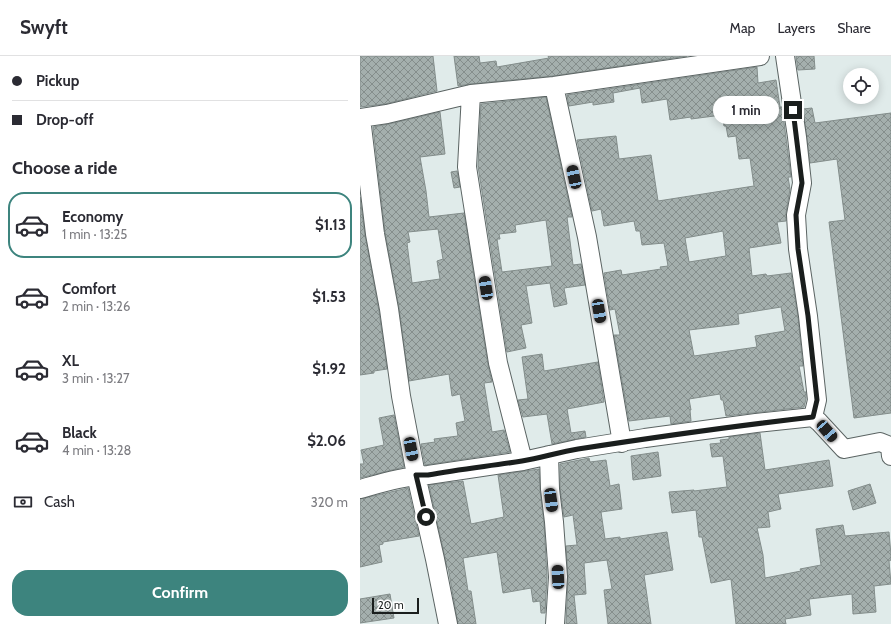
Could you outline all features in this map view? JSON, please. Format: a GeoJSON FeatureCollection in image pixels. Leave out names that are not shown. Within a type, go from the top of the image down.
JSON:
{"type":"FeatureCollection","features":[{"type":"Feature","properties":{"kind":"street"},"geometry":{"type":"LineString","coordinates":[[448,624],[416,475],[401,396],[389,309],[375,234],[360,118],[387,114],[471,94],[554,86],[760,56]]}},
{"type":"Feature","properties":{"kind":"street"},"geometry":{"type":"LineString","coordinates":[[785,56],[802,183],[796,215],[798,249],[808,316],[817,400],[813,417]]}},
{"type":"Feature","properties":{"kind":"street"},"geometry":{"type":"LineString","coordinates":[[554,86],[587,237],[622,443]]}},
{"type":"Feature","properties":{"kind":"street"},"geometry":{"type":"LineString","coordinates":[[471,94],[467,167],[498,363],[523,461]]}},
{"type":"Feature","properties":{"kind":"street"},"geometry":{"type":"LineString","coordinates":[[360,489],[416,475],[428,475],[523,461],[577,449],[622,443],[645,438],[813,417],[844,449],[880,442],[890,446],[891,456]]}},
{"type":"Feature","properties":{"kind":"street"},"geometry":{"type":"LineString","coordinates":[[549,455],[550,489],[558,577],[555,624]]}},
{"type":"Feature","properties":{"kind":"building"},"geometry":{"type":"Polygon","coordinates":[[[360,56],[433,56],[437,91],[385,104],[360,107],[360,56]]]}},
{"type":"Feature","properties":{"kind":"building"},"geometry":{"type":"Polygon","coordinates":[[[454,56],[479,56],[480,63],[496,61],[497,67],[549,58],[548,56],[687,56],[553,76],[458,86],[454,56]]]}},
{"type":"Feature","properties":{"kind":"building"},"geometry":{"type":"Polygon","coordinates":[[[796,56],[814,56],[815,69],[798,70],[796,56]]]}},
{"type":"Feature","properties":{"kind":"building"},"geometry":{"type":"Polygon","coordinates":[[[757,67],[758,83],[776,80],[780,107],[782,107],[791,177],[788,177],[790,189],[786,221],[777,222],[781,243],[749,248],[752,276],[791,273],[798,317],[803,366],[799,366],[804,392],[806,392],[804,407],[726,416],[723,400],[721,400],[720,394],[689,399],[691,421],[671,424],[670,416],[629,421],[614,335],[620,335],[615,309],[610,310],[604,273],[621,270],[622,275],[661,269],[660,267],[668,266],[664,243],[642,245],[640,231],[636,231],[634,221],[604,226],[601,209],[592,211],[577,140],[616,136],[619,159],[651,155],[658,201],[754,186],[750,158],[739,159],[736,136],[728,137],[722,115],[670,120],[667,99],[642,103],[640,88],[613,93],[614,102],[593,105],[593,102],[569,106],[567,95],[757,67]],[[723,231],[685,238],[689,262],[726,256],[723,231]],[[781,307],[738,314],[739,324],[689,330],[694,356],[757,347],[755,336],[785,331],[781,307]]]}},
{"type":"Feature","properties":{"kind":"building"},"geometry":{"type":"Polygon","coordinates":[[[546,97],[572,217],[567,217],[573,265],[581,264],[585,285],[564,288],[567,304],[554,307],[550,283],[526,286],[532,323],[521,325],[526,348],[507,352],[478,166],[481,104],[546,97]],[[546,220],[515,225],[516,232],[499,234],[500,239],[497,239],[502,272],[552,266],[546,220]]]}},
{"type":"Feature","properties":{"kind":"building"},"geometry":{"type":"Polygon","coordinates":[[[812,108],[815,123],[891,113],[891,413],[854,418],[829,222],[845,220],[837,159],[810,163],[803,109],[812,108]]]}},
{"type":"Feature","properties":{"kind":"building"},"geometry":{"type":"Polygon","coordinates":[[[440,112],[445,154],[420,157],[429,217],[464,213],[492,382],[484,383],[492,432],[504,430],[510,452],[425,465],[421,444],[435,442],[434,439],[458,436],[456,423],[465,421],[460,394],[452,396],[449,374],[409,381],[399,308],[385,232],[373,127],[440,112]],[[438,229],[408,232],[410,242],[407,243],[412,283],[440,279],[437,261],[443,259],[438,229]]]}},
{"type":"Feature","properties":{"kind":"building"},"geometry":{"type":"Polygon","coordinates":[[[457,171],[460,187],[454,188],[451,172],[457,171]]]}},
{"type":"Feature","properties":{"kind":"building"},"geometry":{"type":"Polygon","coordinates":[[[360,197],[387,369],[360,375],[360,197]]]}},
{"type":"Feature","properties":{"kind":"building"},"geometry":{"type":"Polygon","coordinates":[[[542,354],[544,371],[598,362],[604,402],[567,409],[571,433],[585,431],[586,437],[552,444],[547,414],[523,417],[518,400],[528,399],[522,357],[542,354]]]}},
{"type":"Feature","properties":{"kind":"building"},"geometry":{"type":"Polygon","coordinates":[[[394,415],[404,467],[360,478],[360,464],[364,464],[361,450],[384,445],[379,418],[394,415]]]}},
{"type":"Feature","properties":{"kind":"building"},"geometry":{"type":"Polygon","coordinates":[[[760,433],[765,470],[829,460],[833,486],[778,494],[781,509],[768,512],[770,527],[757,528],[763,555],[765,578],[801,571],[800,569],[821,565],[816,529],[843,525],[845,536],[889,532],[891,584],[874,586],[876,612],[853,614],[852,594],[809,599],[811,615],[785,619],[786,624],[736,624],[731,579],[711,583],[702,537],[699,537],[696,510],[672,513],[669,492],[727,487],[723,456],[712,457],[710,444],[721,443],[720,440],[729,439],[729,437],[760,433]]]}},
{"type":"Feature","properties":{"kind":"building"},"geometry":{"type":"Polygon","coordinates":[[[658,452],[661,476],[633,480],[631,456],[658,452]]]}},
{"type":"Feature","properties":{"kind":"building"},"geometry":{"type":"Polygon","coordinates":[[[589,458],[590,462],[606,460],[610,486],[619,484],[622,509],[601,512],[605,539],[620,537],[620,539],[667,532],[673,570],[644,575],[651,624],[608,624],[604,590],[612,589],[607,560],[584,563],[586,594],[574,595],[577,624],[566,624],[568,578],[566,546],[577,545],[573,515],[564,517],[560,488],[560,464],[589,458]]]}},
{"type":"Feature","properties":{"kind":"building"},"geometry":{"type":"Polygon","coordinates":[[[539,469],[547,577],[545,613],[541,613],[540,601],[533,602],[531,588],[503,593],[497,552],[463,558],[468,591],[471,591],[476,624],[458,624],[448,567],[429,485],[463,481],[471,524],[504,517],[498,475],[539,469]]]}},
{"type":"Feature","properties":{"kind":"building"},"geometry":{"type":"Polygon","coordinates":[[[870,484],[876,503],[853,510],[848,491],[870,484]]]}},
{"type":"Feature","properties":{"kind":"building"},"geometry":{"type":"Polygon","coordinates":[[[408,488],[419,536],[383,542],[383,544],[379,545],[382,562],[360,567],[360,499],[408,488]]]}},
{"type":"Feature","properties":{"kind":"building"},"geometry":{"type":"Polygon","coordinates":[[[390,594],[394,618],[360,623],[360,599],[390,594]]]}},
{"type":"Feature","properties":{"kind":"route"},"geometry":{"type":"LineString","coordinates":[[426,517],[416,475],[428,475],[446,471],[523,461],[577,449],[622,443],[645,438],[813,417],[817,400],[808,316],[798,249],[796,215],[802,183],[793,110]]}}]}
